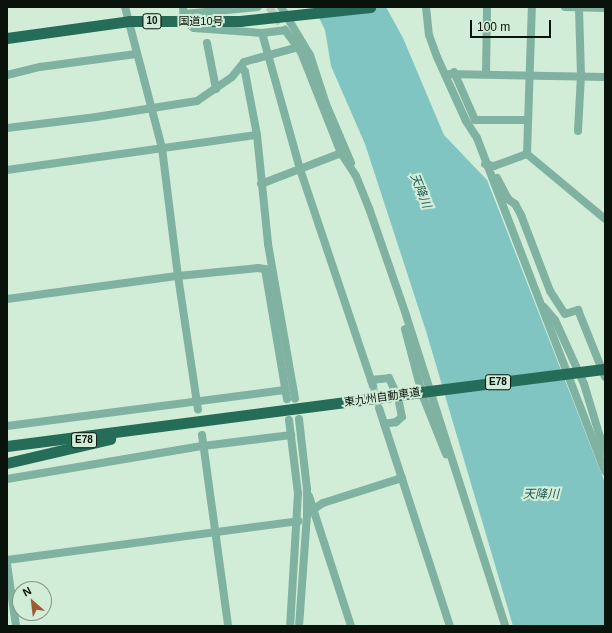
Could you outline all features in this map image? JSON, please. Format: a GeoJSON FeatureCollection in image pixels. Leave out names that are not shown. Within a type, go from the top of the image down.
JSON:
{"type":"FeatureCollection","features":[{"type":"Feature","properties":{"kind":"highway","name":"国道10号"},"geometry":{"type":"LineString","coordinates":[[7,38],[184,14],[240,21],[284,12],[298,15],[370,7]]}},
{"type":"Feature","properties":{"kind":"highway","name":"東九州自動車道"},"geometry":{"type":"LineString","coordinates":[[7,446],[605,369]]}},
{"type":"Feature","properties":{"kind":"highway"},"geometry":{"type":"LineString","coordinates":[[7,463],[112,438],[223,419]]}},
{"type":"Feature","properties":{"kind":"highway","name":"東九州自動車道"},"geometry":{"type":"LineString","coordinates":[[7,452],[160,427]]}},
{"type":"Feature","properties":{"kind":"highway"},"geometry":{"type":"LineString","coordinates":[[7,440],[50,440]]}},
{"type":"Feature","properties":{"kind":"street"},"geometry":{"type":"LineString","coordinates":[[125,7],[136,54],[162,148],[178,276],[198,406]]}},
{"type":"Feature","properties":{"kind":"street"},"geometry":{"type":"LineString","coordinates":[[184,14],[258,7]]}},
{"type":"Feature","properties":{"kind":"street"},"geometry":{"type":"LineString","coordinates":[[429,7],[429,35],[475,120],[528,120]]}},
{"type":"Feature","properties":{"kind":"street"},"geometry":{"type":"LineString","coordinates":[[486,74],[488,7]]}},
{"type":"Feature","properties":{"kind":"street"},"geometry":{"type":"LineString","coordinates":[[527,154],[531,74],[532,7]]}},
{"type":"Feature","properties":{"kind":"street"},"geometry":{"type":"LineString","coordinates":[[565,7],[605,8]]}},
{"type":"Feature","properties":{"kind":"street"},"geometry":{"type":"LineString","coordinates":[[578,131],[580,7]]}},
{"type":"Feature","properties":{"kind":"street"},"geometry":{"type":"LineString","coordinates":[[284,12],[307,50],[356,176],[406,315],[505,626]]}},
{"type":"Feature","properties":{"kind":"street"},"geometry":{"type":"LineString","coordinates":[[184,14],[194,28],[262,33],[285,30],[298,47],[341,153],[356,176]]}},
{"type":"Feature","properties":{"kind":"street"},"geometry":{"type":"LineString","coordinates":[[262,33],[300,169],[372,383],[389,378],[398,398],[402,417],[396,422],[384,424]]}},
{"type":"Feature","properties":{"kind":"street"},"geometry":{"type":"LineString","coordinates":[[207,43],[216,89]]}},
{"type":"Feature","properties":{"kind":"street"},"geometry":{"type":"LineString","coordinates":[[7,128],[96,117],[150,107],[197,101],[232,78],[244,62],[268,53],[298,47]]}},
{"type":"Feature","properties":{"kind":"street"},"geometry":{"type":"LineString","coordinates":[[307,50],[307,67]]}},
{"type":"Feature","properties":{"kind":"street"},"geometry":{"type":"LineString","coordinates":[[7,75],[40,67],[136,54]]}},
{"type":"Feature","properties":{"kind":"street"},"geometry":{"type":"LineString","coordinates":[[241,66],[245,72],[257,136],[268,244],[290,396]]}},
{"type":"Feature","properties":{"kind":"street"},"geometry":{"type":"LineString","coordinates":[[450,73],[605,77]]}},
{"type":"Feature","properties":{"kind":"street"},"geometry":{"type":"LineString","coordinates":[[450,73],[466,122],[477,138],[487,168],[605,471]]}},
{"type":"Feature","properties":{"kind":"street"},"geometry":{"type":"LineString","coordinates":[[7,170],[257,136]]}},
{"type":"Feature","properties":{"kind":"street"},"geometry":{"type":"LineString","coordinates":[[261,184],[341,153]]}},
{"type":"Feature","properties":{"kind":"street"},"geometry":{"type":"LineString","coordinates":[[487,168],[527,154]]}},
{"type":"Feature","properties":{"kind":"street"},"geometry":{"type":"LineString","coordinates":[[527,154],[605,219]]}},
{"type":"Feature","properties":{"kind":"street"},"geometry":{"type":"LineString","coordinates":[[487,168],[494,173],[508,199],[518,210],[550,291],[565,314],[578,310],[605,377]]}},
{"type":"Feature","properties":{"kind":"street"},"geometry":{"type":"LineString","coordinates":[[7,299],[178,276],[258,268],[265,269],[290,396]]}},
{"type":"Feature","properties":{"kind":"street"},"geometry":{"type":"LineString","coordinates":[[539,302],[555,320],[574,358],[603,436],[600,458]]}},
{"type":"Feature","properties":{"kind":"street"},"geometry":{"type":"LineString","coordinates":[[7,426],[290,396]]}},
{"type":"Feature","properties":{"kind":"street"},"geometry":{"type":"LineString","coordinates":[[379,408],[450,626]]}},
{"type":"Feature","properties":{"kind":"street"},"geometry":{"type":"LineString","coordinates":[[299,419],[307,489],[299,626]]}},
{"type":"Feature","properties":{"kind":"street"},"geometry":{"type":"LineString","coordinates":[[290,420],[298,493],[298,521],[290,626]]}},
{"type":"Feature","properties":{"kind":"street"},"geometry":{"type":"LineString","coordinates":[[202,435],[228,626]]}},
{"type":"Feature","properties":{"kind":"street"},"geometry":{"type":"LineString","coordinates":[[7,479],[203,446],[291,435]]}},
{"type":"Feature","properties":{"kind":"street"},"geometry":{"type":"LineString","coordinates":[[314,509],[323,503],[402,478]]}},
{"type":"Feature","properties":{"kind":"street"},"geometry":{"type":"LineString","coordinates":[[307,489],[351,626]]}},
{"type":"Feature","properties":{"kind":"street"},"geometry":{"type":"LineString","coordinates":[[7,560],[298,521]]}},
{"type":"Feature","properties":{"kind":"street"},"geometry":{"type":"LineString","coordinates":[[7,564],[16,626]]}},
{"type":"Feature","properties":{"kind":"water","name":"天降川"},"geometry":{"type":"Polygon","coordinates":[[[314,7],[386,7],[403,38],[444,135],[487,180],[605,483],[605,626],[513,626],[426,331],[365,144],[331,66],[325,30],[314,7]]]}},
{"type":"Feature","properties":{"kind":"tunnel"},"geometry":{"type":"LineString","coordinates":[[269,7],[285,30]]}},
{"type":"Feature","properties":{"kind":"tunnel"},"geometry":{"type":"LineString","coordinates":[[373,386],[379,408]]}}]}
